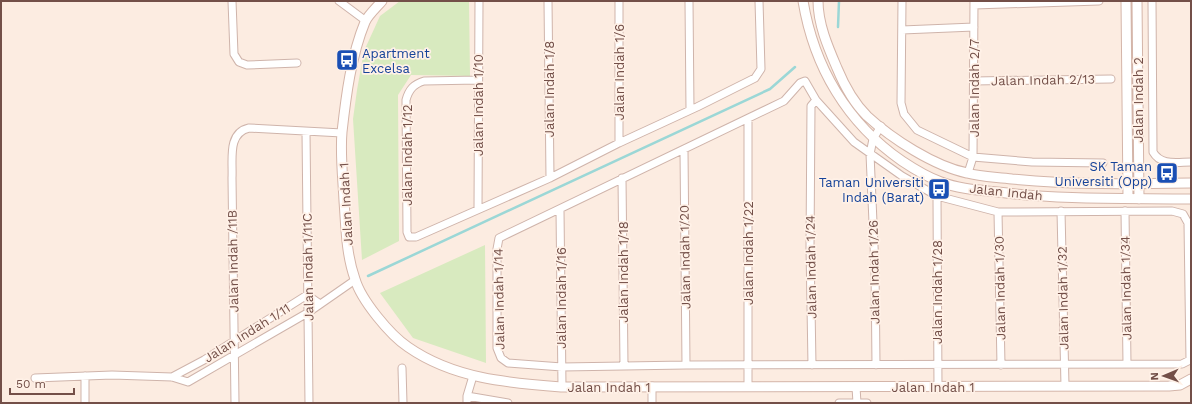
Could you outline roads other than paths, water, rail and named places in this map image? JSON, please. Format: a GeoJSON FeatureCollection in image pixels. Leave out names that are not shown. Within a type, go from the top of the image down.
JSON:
{"type":"FeatureCollection","features":[{"type":"Feature","properties":{"kind":"street"},"geometry":{"type":"LineString","coordinates":[[232,1],[234,54],[239,62],[247,65],[297,63]]}},
{"type":"Feature","properties":{"kind":"street"},"geometry":{"type":"LineString","coordinates":[[339,1],[366,21]]}},
{"type":"Feature","properties":{"kind":"street","name":"Jalan Indah 1"},"geometry":{"type":"LineString","coordinates":[[382,1],[366,21],[354,55],[342,133],[346,228],[349,254],[355,280],[374,313],[408,347],[438,363],[473,376],[513,383],[562,387],[748,386],[938,388],[1170,386],[1180,385],[1191,379]]}},
{"type":"Feature","properties":{"kind":"street","name":"Jalan Indah 1/10"},"geometry":{"type":"LineString","coordinates":[[478,209],[479,1]]}},
{"type":"Feature","properties":{"kind":"street","name":"Jalan Indah 1/8"},"geometry":{"type":"LineString","coordinates":[[548,1],[550,178]]}},
{"type":"Feature","properties":{"kind":"street","name":"Jalan Indah 1/6"},"geometry":{"type":"LineString","coordinates":[[618,143],[619,1]]}},
{"type":"Feature","properties":{"kind":"street"},"geometry":{"type":"LineString","coordinates":[[689,1],[690,110]]}},
{"type":"Feature","properties":{"kind":"street"},"geometry":{"type":"LineString","coordinates":[[478,209],[550,178],[618,143],[755,78],[761,69],[759,1]]}},
{"type":"Feature","properties":{"kind":"street","name":"Jalan Indah"},"geometry":{"type":"LineString","coordinates":[[803,1],[811,34],[821,62],[837,93],[856,122],[873,140],[920,173],[942,183],[964,188],[1035,196],[1191,200]]}},
{"type":"Feature","properties":{"kind":"street","name":"Jalan Indah"},"geometry":{"type":"LineString","coordinates":[[818,1],[821,26],[840,75],[854,101],[868,116],[881,126],[919,153],[947,168],[968,174],[1048,183],[1191,183]]}},
{"type":"Feature","properties":{"kind":"street"},"geometry":{"type":"LineString","coordinates":[[902,1],[901,104],[904,114],[917,130],[973,156],[1032,162],[1103,164]]}},
{"type":"Feature","properties":{"kind":"street"},"geometry":{"type":"LineString","coordinates":[[974,3],[1099,1]]}},
{"type":"Feature","properties":{"kind":"street","name":"Jalan Indah 2"},"geometry":{"type":"LineString","coordinates":[[1126,1],[1128,198]]}},
{"type":"Feature","properties":{"kind":"street","name":"Jalan Indah 2"},"geometry":{"type":"LineString","coordinates":[[1137,1],[1139,198]]}},
{"type":"Feature","properties":{"kind":"street"},"geometry":{"type":"LineString","coordinates":[[1152,1],[1153,152],[1160,160],[1191,162]]}},
{"type":"Feature","properties":{"kind":"street","name":"Jalan Indah 2/7"},"geometry":{"type":"LineString","coordinates":[[968,174],[973,156],[974,3]]}},
{"type":"Feature","properties":{"kind":"street"},"geometry":{"type":"LineString","coordinates":[[902,30],[974,28]]}},
{"type":"Feature","properties":{"kind":"street","name":"Jalan Indah 2/13"},"geometry":{"type":"LineString","coordinates":[[974,81],[1111,79]]}},
{"type":"Feature","properties":{"kind":"street","name":"Jalan Indah 1/12"},"geometry":{"type":"LineString","coordinates":[[478,80],[424,81],[417,84],[408,94],[406,100],[407,232],[409,237],[416,237],[478,209]]}},
{"type":"Feature","properties":{"kind":"street"},"geometry":{"type":"LineString","coordinates":[[560,210],[622,178],[684,150],[784,101],[802,82],[807,83],[816,100],[854,142],[902,176],[937,196],[998,212],[1178,212],[1186,218],[1188,223],[1191,358],[1186,363],[1174,364],[747,364],[562,367]]}},
{"type":"Feature","properties":{"kind":"street","name":"Jalan Indah 1/24"},"geometry":{"type":"LineString","coordinates":[[812,365],[810,247],[811,106],[816,100]]}},
{"type":"Feature","properties":{"kind":"street","name":"Jalan Indah 1/22"},"geometry":{"type":"LineString","coordinates":[[748,119],[748,386]]}},
{"type":"Feature","properties":{"kind":"street","name":"Jalan Indah 1/26"},"geometry":{"type":"LineString","coordinates":[[876,365],[875,268],[870,154],[873,140],[881,126]]}},
{"type":"Feature","properties":{"kind":"street","name":"Jalan Indah /11B"},"geometry":{"type":"LineString","coordinates":[[235,403],[232,241],[233,142],[241,130],[249,128],[306,132]]}},
{"type":"Feature","properties":{"kind":"street"},"geometry":{"type":"LineString","coordinates":[[306,132],[342,133]]}},
{"type":"Feature","properties":{"kind":"street","name":"Jalan Indah 1/11C"},"geometry":{"type":"LineString","coordinates":[[306,132],[309,403]]}},
{"type":"Feature","properties":{"kind":"street","name":"Jalan Indah 1/20"},"geometry":{"type":"LineString","coordinates":[[684,150],[686,365]]}},
{"type":"Feature","properties":{"kind":"street","name":"Jalan Indah 1/18"},"geometry":{"type":"LineString","coordinates":[[622,178],[624,366]]}},
{"type":"Feature","properties":{"kind":"street","name":"Jalan Indah 1/28"},"geometry":{"type":"LineString","coordinates":[[937,196],[938,388]]}},
{"type":"Feature","properties":{"kind":"street","name":"Jalan Indah 1/14"},"geometry":{"type":"LineString","coordinates":[[560,210],[500,238],[497,249],[497,348],[500,358],[508,363],[562,367]]}},
{"type":"Feature","properties":{"kind":"street","name":"Jalan Indah 1/16"},"geometry":{"type":"LineString","coordinates":[[560,210],[562,387]]}},
{"type":"Feature","properties":{"kind":"street","name":"Jalan Indah 1/32"},"geometry":{"type":"LineString","coordinates":[[1062,211],[1065,386]]}},
{"type":"Feature","properties":{"kind":"street","name":"Jalan Indah 1/34"},"geometry":{"type":"LineString","coordinates":[[1125,211],[1127,364]]}},
{"type":"Feature","properties":{"kind":"street","name":"Jalan Indah 1/30"},"geometry":{"type":"LineString","coordinates":[[998,212],[1001,365]]}},
{"type":"Feature","properties":{"kind":"street","name":"Jalan Indah 1/11"},"geometry":{"type":"LineString","coordinates":[[35,378],[112,375],[172,378],[188,382],[309,312],[355,280]]}},
{"type":"Feature","properties":{"kind":"street"},"geometry":{"type":"LineString","coordinates":[[307,295],[320,304]]}},
{"type":"Feature","properties":{"kind":"street","name":"Jalan Indah 1/11"},"geometry":{"type":"LineString","coordinates":[[172,378],[204,360],[307,295]]}},
{"type":"Feature","properties":{"kind":"street"},"geometry":{"type":"LineString","coordinates":[[402,368],[402,403]]}},
{"type":"Feature","properties":{"kind":"street"},"geometry":{"type":"LineString","coordinates":[[85,376],[85,403]]}},
{"type":"Feature","properties":{"kind":"street"},"geometry":{"type":"LineString","coordinates":[[473,376],[467,400],[508,403]]}},
{"type":"Feature","properties":{"kind":"street"},"geometry":{"type":"LineString","coordinates":[[652,386],[652,403]]}},
{"type":"Feature","properties":{"kind":"street"},"geometry":{"type":"LineString","coordinates":[[856,387],[857,403]]}},
{"type":"Feature","properties":{"kind":"street"},"geometry":{"type":"LineString","coordinates":[[839,403],[867,403]]}},
{"type":"Feature","properties":{"kind":"waterway"},"geometry":{"type":"LineString","coordinates":[[838,27],[839,1]]}},
{"type":"Feature","properties":{"kind":"waterway"},"geometry":{"type":"LineString","coordinates":[[368,276],[770,89],[795,67]]}},
{"type":"Feature","properties":{"kind":"place","name":"Apartment Excelsa"},"geometry":{"type":"Point","coordinates":[347,60]}},
{"type":"Feature","properties":{"kind":"place","name":"SK Taman Universiti (Opp)"},"geometry":{"type":"Point","coordinates":[1167,173]}},
{"type":"Feature","properties":{"kind":"place","name":"Taman Universiti Indah (Barat)"},"geometry":{"type":"Point","coordinates":[939,189]}}]}
